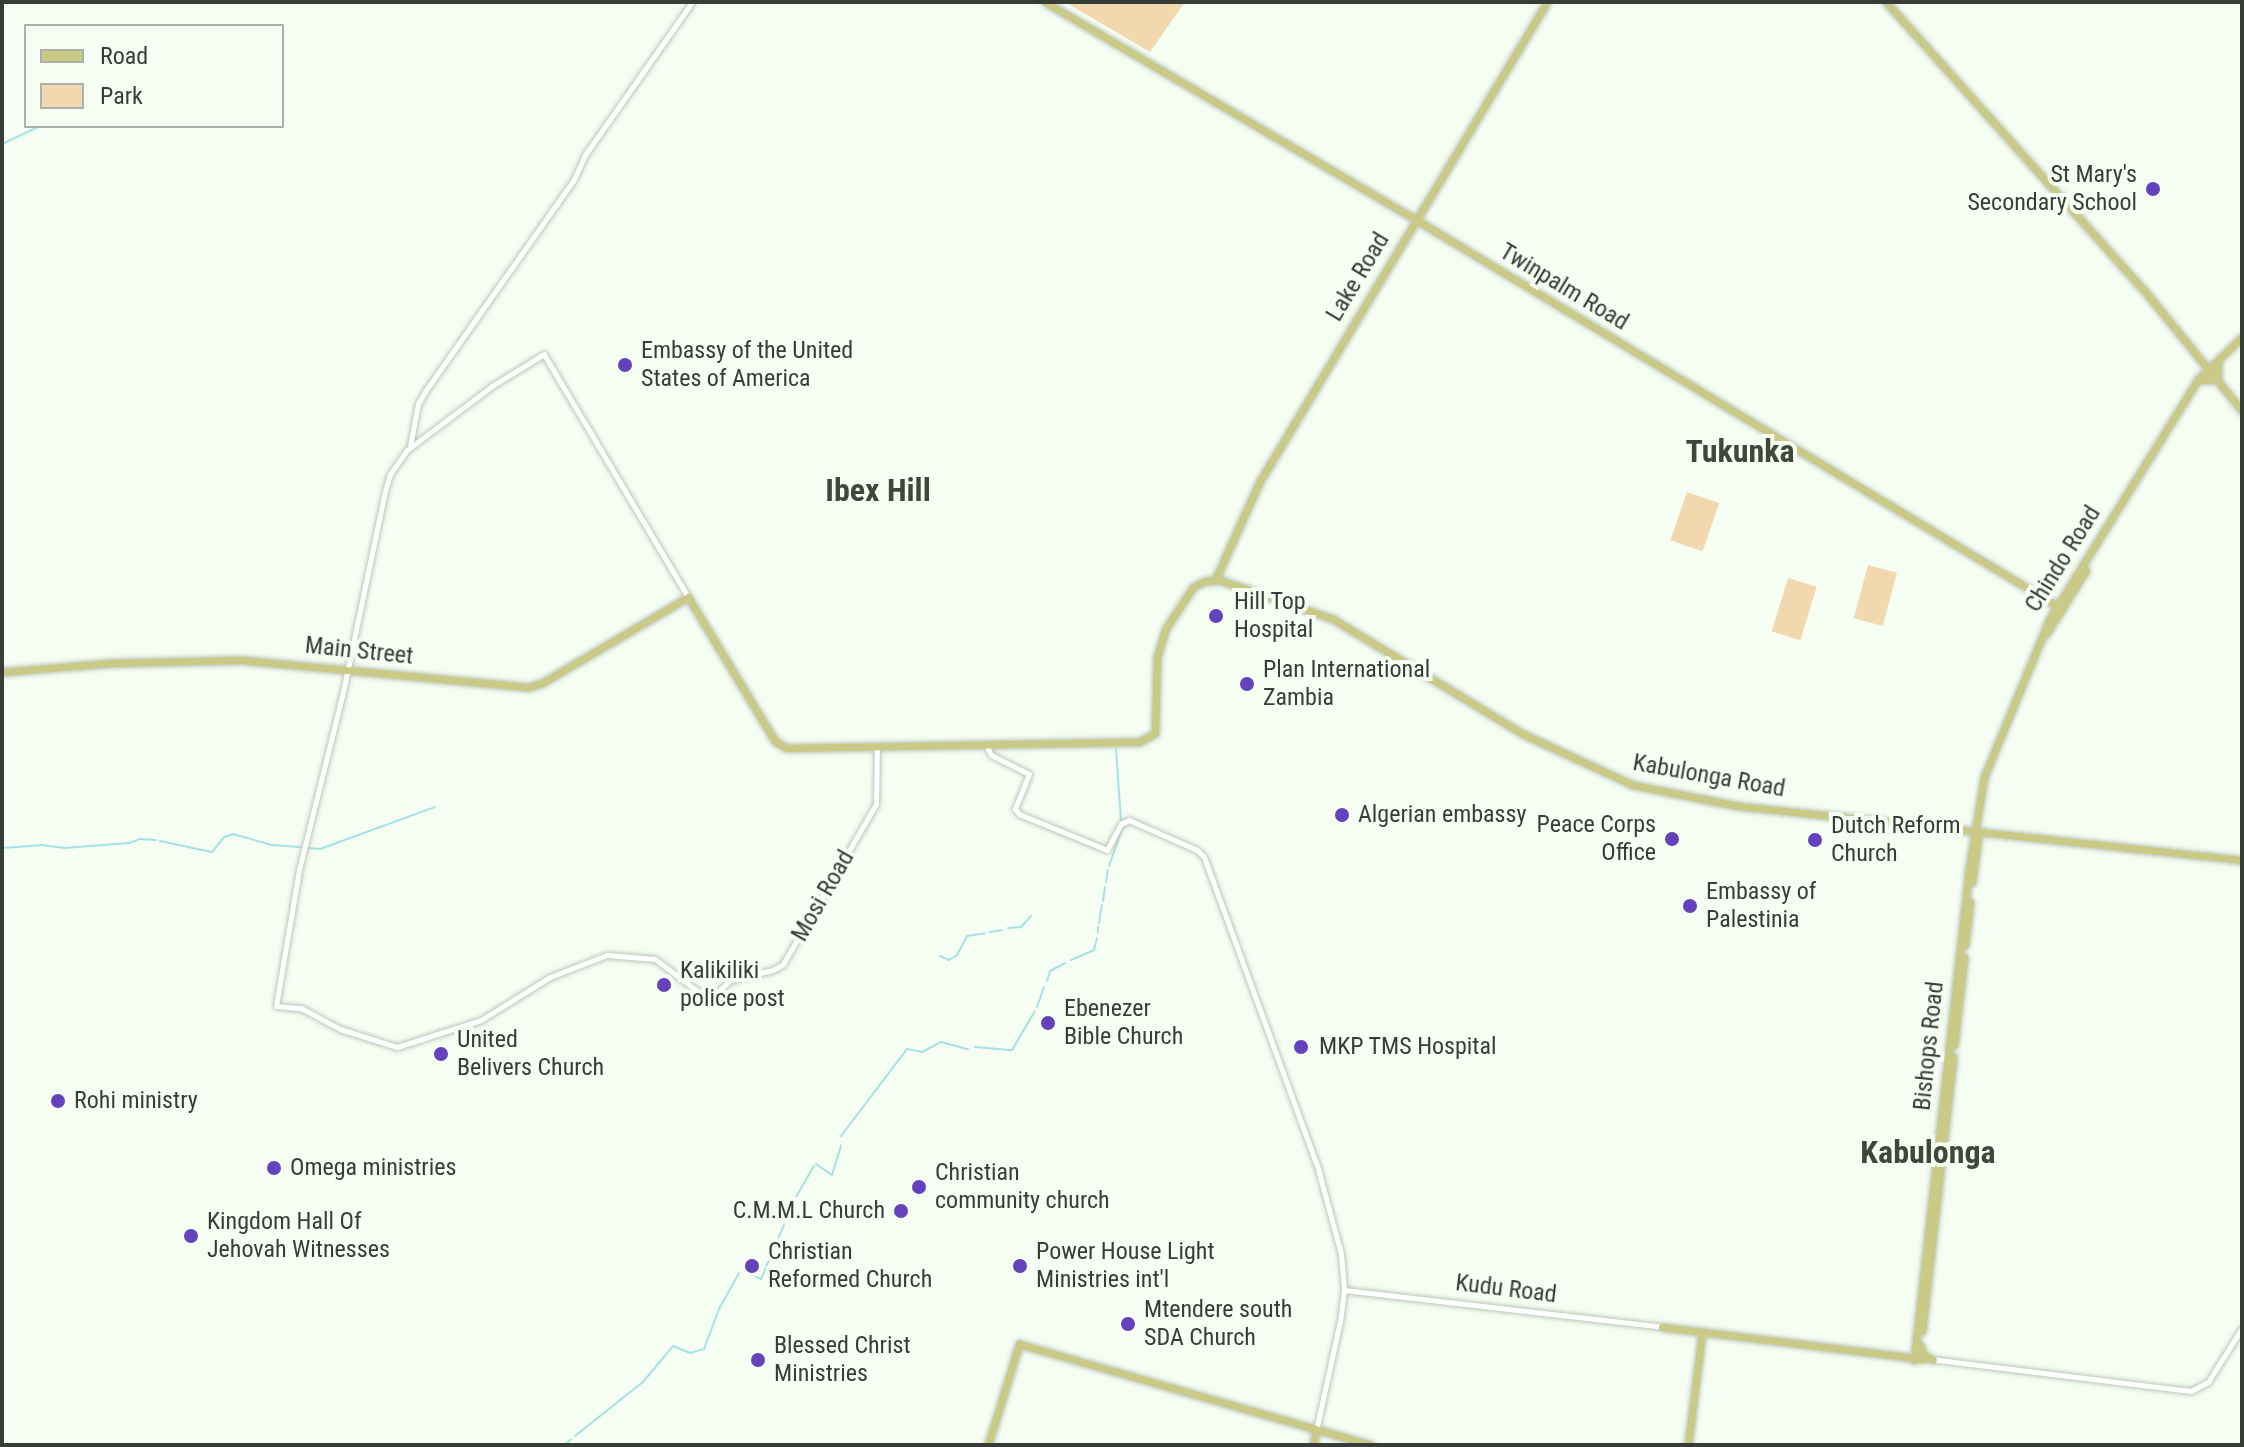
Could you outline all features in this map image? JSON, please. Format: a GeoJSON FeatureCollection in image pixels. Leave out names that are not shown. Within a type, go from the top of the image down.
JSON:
{"type":"FeatureCollection","features":[{"type":"Feature","properties":{"kind":"main road","name":"Twinpalm Road"},"geometry":{"type":"LineString","coordinates":[[1045,2],[1402,215],[1428,227],[2060,608]]}},
{"type":"Feature","properties":{"kind":"main road","name":"Lake Road"},"geometry":{"type":"LineString","coordinates":[[1215,580],[1250,499],[1547,2]]}},
{"type":"Feature","properties":{"kind":"main road"},"geometry":{"type":"LineString","coordinates":[[1886,2],[2210,368],[2242,411]]}},
{"type":"Feature","properties":{"kind":"main road"},"geometry":{"type":"LineString","coordinates":[[1421,210],[1428,227]]}},
{"type":"Feature","properties":{"kind":"main road"},"geometry":{"type":"LineString","coordinates":[[1402,215],[1408,231]]}},
{"type":"Feature","properties":{"kind":"main road","name":"Chindo Road"},"geometry":{"type":"LineString","coordinates":[[1976,832],[1980,791],[2035,646],[2203,376],[2242,339]]}},
{"type":"Feature","properties":{"kind":"main road"},"geometry":{"type":"LineString","coordinates":[[2201,358],[2218,360],[2218,379]]}},
{"type":"Feature","properties":{"kind":"main road"},"geometry":{"type":"LineString","coordinates":[[2201,358],[2203,376],[2218,379]]}},
{"type":"Feature","properties":{"kind":"main road"},"geometry":{"type":"LineString","coordinates":[[688,597],[778,745],[797,749],[1139,742],[1152,738],[1157,720],[1160,641],[1193,587],[1215,580]]}},
{"type":"Feature","properties":{"kind":"main road","name":"Kabulonga Road"},"geometry":{"type":"LineString","coordinates":[[1215,580],[1333,619],[1523,734],[1633,785],[1738,806],[2242,860]]}},
{"type":"Feature","properties":{"kind":"main road","name":"Main Street"},"geometry":{"type":"LineString","coordinates":[[2,672],[91,664],[225,659],[535,686],[688,597]]}},
{"type":"Feature","properties":{"kind":"main road","name":"Bishops Road"},"geometry":{"type":"LineString","coordinates":[[1917,1358],[1976,832]]}},
{"type":"Feature","properties":{"kind":"main road"},"geometry":{"type":"LineString","coordinates":[[1662,1327],[1694,1338],[1700,1352]]}},
{"type":"Feature","properties":{"kind":"main road","name":"Kudu Road"},"geometry":{"type":"LineString","coordinates":[[1662,1327],[1917,1358]]}},
{"type":"Feature","properties":{"kind":"main road"},"geometry":{"type":"LineString","coordinates":[[1690,1445],[1704,1331]]}},
{"type":"Feature","properties":{"kind":"main road"},"geometry":{"type":"LineString","coordinates":[[1690,1445],[1704,1331]]}},
{"type":"Feature","properties":{"kind":"main road","name":"Kudu Road"},"geometry":{"type":"LineString","coordinates":[[1704,1331],[1917,1358]]}},
{"type":"Feature","properties":{"kind":"main road"},"geometry":{"type":"LineString","coordinates":[[988,1445],[1019,1344],[1371,1445]]}},
{"type":"Feature","properties":{"kind":"main road"},"geometry":{"type":"LineString","coordinates":[[1904,1355],[1918,1345],[1924,1355],[1933,1360]]}},
{"type":"Feature","properties":{"kind":"main road"},"geometry":{"type":"LineString","coordinates":[[1313,1445],[1316,1431]]}},
{"type":"Feature","properties":{"kind":"street"},"geometry":{"type":"LineString","coordinates":[[347,670],[387,483],[415,431],[418,404],[573,181],[585,155],[692,2]]}},
{"type":"Feature","properties":{"kind":"street"},"geometry":{"type":"LineString","coordinates":[[407,450],[502,379],[544,354],[688,597]]}},
{"type":"Feature","properties":{"kind":"street"},"geometry":{"type":"LineString","coordinates":[[415,431],[423,436]]}},
{"type":"Feature","properties":{"kind":"street","name":"Mosi Road"},"geometry":{"type":"LineString","coordinates":[[347,670],[301,859],[276,1006],[301,1008],[340,1029],[397,1047],[481,1020],[550,977],[607,955],[655,959],[709,998],[730,980],[773,970],[783,964],[876,804],[877,747]]}},
{"type":"Feature","properties":{"kind":"street"},"geometry":{"type":"LineString","coordinates":[[986,745],[991,755],[1029,774],[1015,809],[1019,814],[1107,850],[1121,824],[1129,820],[1201,852],[1317,1165],[1339,1243],[1344,1290],[1334,1357],[1316,1431]]}},
{"type":"Feature","properties":{"kind":"street","name":"Kudu Road"},"geometry":{"type":"LineString","coordinates":[[1344,1290],[1662,1327]]}},
{"type":"Feature","properties":{"kind":"street","name":"Kudu Road"},"geometry":{"type":"LineString","coordinates":[[1917,1358],[2191,1391],[2208,1382],[2242,1328]]}},
{"type":"Feature","properties":{"kind":"green space"},"geometry":{"type":"Polygon","coordinates":[[[1065,2],[1185,2],[1150,52],[1065,2]]]}},
{"type":"Feature","properties":{"kind":"green space"},"geometry":{"type":"Polygon","coordinates":[[[1687,492],[1719,503],[1703,551],[1670,540],[1687,492]]]}},
{"type":"Feature","properties":{"kind":"green space"},"geometry":{"type":"Polygon","coordinates":[[[1868,565],[1897,573],[1883,626],[1854,618],[1868,565]]]}},
{"type":"Feature","properties":{"kind":"green space"},"geometry":{"type":"Polygon","coordinates":[[[1788,578],[1817,587],[1800,640],[1772,632],[1788,578]]]}},
{"type":"Feature","properties":{"kind":"waterway"},"geometry":{"type":"LineString","coordinates":[[2,144],[36,128]]}},
{"type":"Feature","properties":{"kind":"waterway"},"geometry":{"type":"LineString","coordinates":[[1116,749],[1121,820]]}},
{"type":"Feature","properties":{"kind":"waterway"},"geometry":{"type":"LineString","coordinates":[[308,848],[320,849],[435,807]]}},
{"type":"Feature","properties":{"kind":"waterway"},"geometry":{"type":"LineString","coordinates":[[1109,866],[1123,826]]}},
{"type":"Feature","properties":{"kind":"waterway"},"geometry":{"type":"LineString","coordinates":[[160,841],[212,852],[224,837],[233,834],[272,845],[300,847]]}},
{"type":"Feature","properties":{"kind":"waterway"},"geometry":{"type":"LineString","coordinates":[[2,848],[41,845],[65,848],[156,840]]}},
{"type":"Feature","properties":{"kind":"waterway"},"geometry":{"type":"LineString","coordinates":[[1106,882],[1108,870]]}},
{"type":"Feature","properties":{"kind":"waterway"},"geometry":{"type":"LineString","coordinates":[[1103,901],[1105,887]]}},
{"type":"Feature","properties":{"kind":"waterway"},"geometry":{"type":"LineString","coordinates":[[1099,923],[1102,905]]}},
{"type":"Feature","properties":{"kind":"waterway"},"geometry":{"type":"LineString","coordinates":[[1008,928],[1021,927],[1031,916]]}},
{"type":"Feature","properties":{"kind":"waterway"},"geometry":{"type":"LineString","coordinates":[[1098,927],[1098,932]]}},
{"type":"Feature","properties":{"kind":"waterway"},"geometry":{"type":"LineString","coordinates":[[990,932],[1002,930]]}},
{"type":"Feature","properties":{"kind":"waterway"},"geometry":{"type":"LineString","coordinates":[[940,956],[949,960],[957,955],[967,936],[985,933]]}},
{"type":"Feature","properties":{"kind":"waterway"},"geometry":{"type":"LineString","coordinates":[[1071,960],[1094,950],[1097,938]]}},
{"type":"Feature","properties":{"kind":"waterway"},"geometry":{"type":"LineString","coordinates":[[1047,981],[1050,971],[1065,963]]}},
{"type":"Feature","properties":{"kind":"waterway"},"geometry":{"type":"LineString","coordinates":[[1037,1007],[1044,987]]}},
{"type":"Feature","properties":{"kind":"waterway"},"geometry":{"type":"LineString","coordinates":[[975,1047],[1012,1050],[1035,1011]]}},
{"type":"Feature","properties":{"kind":"waterway"},"geometry":{"type":"LineString","coordinates":[[841,1136],[907,1049],[922,1052],[941,1042],[968,1049]]}},
{"type":"Feature","properties":{"kind":"waterway"},"geometry":{"type":"LineString","coordinates":[[816,1164],[832,1175],[841,1145]]}},
{"type":"Feature","properties":{"kind":"waterway"},"geometry":{"type":"LineString","coordinates":[[746,1272],[761,1279],[796,1197],[814,1166]]}},
{"type":"Feature","properties":{"kind":"waterway"},"geometry":{"type":"LineString","coordinates":[[575,1436],[643,1382],[673,1346],[690,1353],[704,1349],[719,1309],[739,1273]]}},
{"type":"Feature","properties":{"kind":"waterway"},"geometry":{"type":"LineString","coordinates":[[565,1445],[571,1439]]}},
{"type":"Feature","properties":{"kind":"place","name":"St Mary's Secondary School"},"geometry":{"type":"Point","coordinates":[2153,189]}},
{"type":"Feature","properties":{"kind":"place","name":"Embassy of the United States of America"},"geometry":{"type":"Point","coordinates":[625,365]}},
{"type":"Feature","properties":{"kind":"place","name":"Hill Top Hospital"},"geometry":{"type":"Point","coordinates":[1216,616]}},
{"type":"Feature","properties":{"kind":"place","name":"Plan International Zambia"},"geometry":{"type":"Point","coordinates":[1247,684]}},
{"type":"Feature","properties":{"kind":"place","name":"Algerian embassy"},"geometry":{"type":"Point","coordinates":[1342,815]}},
{"type":"Feature","properties":{"kind":"place","name":"Peace Corps Office"},"geometry":{"type":"Point","coordinates":[1672,839]}},
{"type":"Feature","properties":{"kind":"place","name":"Dutch Reform Church"},"geometry":{"type":"Point","coordinates":[1815,840]}},
{"type":"Feature","properties":{"kind":"place","name":"Embassy of Palestinia"},"geometry":{"type":"Point","coordinates":[1690,906]}},
{"type":"Feature","properties":{"kind":"place","name":"Kalikiliki police post"},"geometry":{"type":"Point","coordinates":[664,985]}},
{"type":"Feature","properties":{"kind":"place","name":"Ebenezer Bible Church"},"geometry":{"type":"Point","coordinates":[1048,1023]}},
{"type":"Feature","properties":{"kind":"place","name":"MKP TMS Hospital"},"geometry":{"type":"Point","coordinates":[1301,1047]}},
{"type":"Feature","properties":{"kind":"place","name":"United Belivers Church"},"geometry":{"type":"Point","coordinates":[441,1054]}},
{"type":"Feature","properties":{"kind":"place","name":"Rohi ministry"},"geometry":{"type":"Point","coordinates":[58,1101]}},
{"type":"Feature","properties":{"kind":"place","name":"Omega ministries"},"geometry":{"type":"Point","coordinates":[274,1168]}},
{"type":"Feature","properties":{"kind":"place","name":"Christian community church"},"geometry":{"type":"Point","coordinates":[919,1187]}},
{"type":"Feature","properties":{"kind":"place","name":"C.M.M.L Church"},"geometry":{"type":"Point","coordinates":[901,1211]}},
{"type":"Feature","properties":{"kind":"place","name":"Kingdom Hall Of Jehovah Witnesses"},"geometry":{"type":"Point","coordinates":[191,1236]}},
{"type":"Feature","properties":{"kind":"place","name":"Christian Reformed Church"},"geometry":{"type":"Point","coordinates":[752,1266]}},
{"type":"Feature","properties":{"kind":"place","name":"Power House Light Ministries int'l"},"geometry":{"type":"Point","coordinates":[1020,1266]}},
{"type":"Feature","properties":{"kind":"place","name":"Mtendere south SDA Church"},"geometry":{"type":"Point","coordinates":[1128,1324]}},
{"type":"Feature","properties":{"kind":"place","name":"Blessed Christ Ministries"},"geometry":{"type":"Point","coordinates":[758,1360]}},
{"type":"Feature","properties":{"kind":"district","name":"Tukunka"},"geometry":{"type":"Point","coordinates":[1740,451]}},
{"type":"Feature","properties":{"kind":"district","name":"Ibex Hill"},"geometry":{"type":"Point","coordinates":[878,490]}},
{"type":"Feature","properties":{"kind":"district","name":"Kabulonga"},"geometry":{"type":"Point","coordinates":[1928,1152]}}]}
